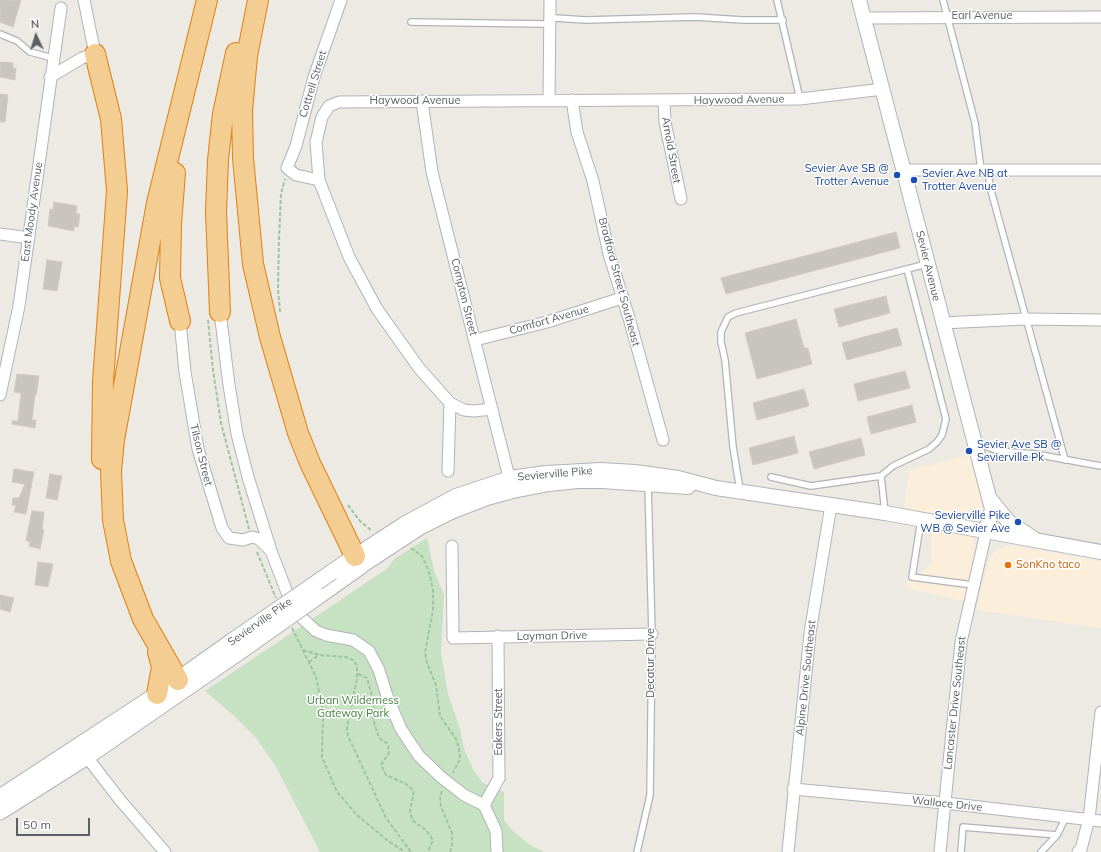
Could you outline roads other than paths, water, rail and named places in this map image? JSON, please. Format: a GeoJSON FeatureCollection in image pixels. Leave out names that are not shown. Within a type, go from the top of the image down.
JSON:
{"type":"FeatureCollection","features":[{"type":"Feature","properties":{"kind":"highway"},"geometry":{"type":"LineString","coordinates":[[113,520],[111,471],[114,440],[157,203],[196,39],[207,0]]}},
{"type":"Feature","properties":{"kind":"highway"},"geometry":{"type":"LineString","coordinates":[[220,312],[216,212],[219,143],[231,73],[252,0]]}},
{"type":"Feature","properties":{"kind":"highway"},"geometry":{"type":"LineString","coordinates":[[258,0],[247,56],[242,111],[243,158],[253,264],[270,337],[298,433],[310,463],[358,562]]}},
{"type":"Feature","properties":{"kind":"highway"},"geometry":{"type":"LineString","coordinates":[[180,321],[170,278],[172,205],[196,39]]}},
{"type":"Feature","properties":{"kind":"highway"},"geometry":{"type":"LineString","coordinates":[[95,54],[111,119],[116,162],[116,191],[103,381],[102,435],[105,492],[113,520],[121,561],[128,582],[143,620],[181,685]]}},
{"type":"Feature","properties":{"kind":"highway"},"geometry":{"type":"LineString","coordinates":[[153,637],[161,660],[160,687],[157,694]]}},
{"type":"Feature","properties":{"kind":"main road","name":"Sevierville Pike"},"geometry":{"type":"LineString","coordinates":[[0,812],[83,752],[235,647],[332,572],[358,562]]}},
{"type":"Feature","properties":{"kind":"main road","name":"Sevierville Pike"},"geometry":{"type":"LineString","coordinates":[[235,647],[319,596],[358,562]]}},
{"type":"Feature","properties":{"kind":"main road","name":"Sevierville Pike"},"geometry":{"type":"LineString","coordinates":[[0,797],[83,752],[157,694],[181,685]]}},
{"type":"Feature","properties":{"kind":"street"},"geometry":{"type":"LineString","coordinates":[[50,77],[82,58],[95,54],[84,0]]}},
{"type":"Feature","properties":{"kind":"street","name":"Cottrell Street"},"geometry":{"type":"LineString","coordinates":[[319,180],[296,175],[287,168],[296,146],[314,77],[341,0]]}},
{"type":"Feature","properties":{"kind":"street"},"geometry":{"type":"LineString","coordinates":[[549,100],[550,0]]}},
{"type":"Feature","properties":{"kind":"street","name":"Sevier Avenue"},"geometry":{"type":"LineString","coordinates":[[859,0],[904,170],[942,323],[989,496],[992,509],[986,532]]}},
{"type":"Feature","properties":{"kind":"street","name":"East Moody Avenue"},"geometry":{"type":"LineString","coordinates":[[0,395],[19,306],[50,77],[62,8]]}},
{"type":"Feature","properties":{"kind":"street","name":"Earl Avenue"},"geometry":{"type":"LineString","coordinates":[[864,18],[947,16],[1101,17]]}},
{"type":"Feature","properties":{"kind":"street","name":"Haywood Avenue"},"geometry":{"type":"LineString","coordinates":[[492,409],[474,411],[464,410],[450,403],[419,368],[377,309],[349,257],[319,180],[316,142],[322,117],[329,106],[339,102],[800,99],[883,89]]}},
{"type":"Feature","properties":{"kind":"street","name":"Bradford Street Southeast"},"geometry":{"type":"LineString","coordinates":[[572,100],[577,132],[594,181],[609,254],[663,440]]}},
{"type":"Feature","properties":{"kind":"street","name":"Arnold Street"},"geometry":{"type":"LineString","coordinates":[[664,100],[665,122],[681,199]]}},
{"type":"Feature","properties":{"kind":"street","name":"Compton Street"},"geometry":{"type":"LineString","coordinates":[[422,101],[432,172],[511,485]]}},
{"type":"Feature","properties":{"kind":"street"},"geometry":{"type":"LineString","coordinates":[[904,170],[1101,170]]}},
{"type":"Feature","properties":{"kind":"street"},"geometry":{"type":"LineString","coordinates":[[0,234],[29,238]]}},
{"type":"Feature","properties":{"kind":"street","name":"Comfort Avenue"},"geometry":{"type":"LineString","coordinates":[[475,340],[547,322],[622,298]]}},
{"type":"Feature","properties":{"kind":"street"},"geometry":{"type":"LineString","coordinates":[[220,312],[235,422],[248,477],[271,552],[294,608],[309,626],[326,635],[353,640],[369,651],[379,670],[387,696],[401,729],[419,756],[447,782],[464,795],[484,805],[496,831],[497,852]]}},
{"type":"Feature","properties":{"kind":"street"},"geometry":{"type":"LineString","coordinates":[[942,323],[1025,319],[1101,320]]}},
{"type":"Feature","properties":{"kind":"street","name":"Tilson Street"},"geometry":{"type":"LineString","coordinates":[[180,321],[185,372],[198,449],[222,528],[226,536],[232,539],[243,540],[252,537]]}},
{"type":"Feature","properties":{"kind":"street"},"geometry":{"type":"LineString","coordinates":[[448,472],[450,403]]}},
{"type":"Feature","properties":{"kind":"street","name":"Sevierville Pike"},"geometry":{"type":"LineString","coordinates":[[358,562],[379,540],[426,510],[456,496],[575,470],[601,470],[647,479],[678,478],[716,488],[885,513],[1101,552]]}},
{"type":"Feature","properties":{"kind":"street","name":"Sevierville Pike"},"geometry":{"type":"LineString","coordinates":[[358,562],[450,512],[487,498],[511,485]]}},
{"type":"Feature","properties":{"kind":"street"},"geometry":{"type":"LineString","coordinates":[[989,496],[1008,521],[1037,541]]}},
{"type":"Feature","properties":{"kind":"street","name":"Alpine Drive Southeast"},"geometry":{"type":"LineString","coordinates":[[788,852],[793,790],[810,633],[831,506]]}},
{"type":"Feature","properties":{"kind":"street"},"geometry":{"type":"LineString","coordinates":[[261,518],[257,531],[252,537],[262,541],[271,552]]}},
{"type":"Feature","properties":{"kind":"street","name":"Lancaster Drive Southeast"},"geometry":{"type":"LineString","coordinates":[[940,852],[957,672],[963,629],[986,532]]}},
{"type":"Feature","properties":{"kind":"street","name":"Layman Drive"},"geometry":{"type":"LineString","coordinates":[[452,546],[453,638],[652,634]]}},
{"type":"Feature","properties":{"kind":"street","name":"Eakers Street"},"geometry":{"type":"LineString","coordinates":[[484,805],[499,778],[498,636]]}},
{"type":"Feature","properties":{"kind":"street"},"geometry":{"type":"LineString","coordinates":[[1078,852],[1081,849],[1089,819],[1101,712]]}},
{"type":"Feature","properties":{"kind":"street"},"geometry":{"type":"LineString","coordinates":[[83,752],[120,800],[165,852]]}},
{"type":"Feature","properties":{"kind":"street","name":"Wallace Drive"},"geometry":{"type":"LineString","coordinates":[[793,790],[945,803],[1101,821]]}},
{"type":"Feature","properties":{"kind":"lane"},"geometry":{"type":"LineString","coordinates":[[777,0],[783,20],[800,99]]}},
{"type":"Feature","properties":{"kind":"lane"},"geometry":{"type":"LineString","coordinates":[[943,0],[975,123],[985,170],[1064,460]]}},
{"type":"Feature","properties":{"kind":"lane"},"geometry":{"type":"LineString","coordinates":[[411,22],[544,24],[555,18],[584,20],[695,17],[743,20],[783,20]]}},
{"type":"Feature","properties":{"kind":"lane"},"geometry":{"type":"LineString","coordinates":[[0,34],[17,41],[30,52],[53,58]]}},
{"type":"Feature","properties":{"kind":"lane"},"geometry":{"type":"LineString","coordinates":[[741,492],[733,448],[725,360],[721,342],[721,332],[728,317],[736,313],[927,264]]}},
{"type":"Feature","properties":{"kind":"lane"},"geometry":{"type":"LineString","coordinates":[[771,477],[810,486],[881,476],[893,466],[929,449],[942,435],[946,419],[907,269]]}},
{"type":"Feature","properties":{"kind":"lane"},"geometry":{"type":"LineString","coordinates":[[976,447],[983,445],[998,451],[1035,454],[1101,466]]}},
{"type":"Feature","properties":{"kind":"lane"},"geometry":{"type":"LineString","coordinates":[[881,476],[885,513]]}},
{"type":"Feature","properties":{"kind":"lane","name":"Decatur Drive"},"geometry":{"type":"LineString","coordinates":[[637,852],[650,795],[652,634],[647,479]]}},
{"type":"Feature","properties":{"kind":"lane"},"geometry":{"type":"LineString","coordinates":[[921,520],[912,577],[973,586]]}},
{"type":"Feature","properties":{"kind":"lane"},"geometry":{"type":"LineString","coordinates":[[1041,852],[1057,835],[1066,817]]}},
{"type":"Feature","properties":{"kind":"lane"},"geometry":{"type":"LineString","coordinates":[[961,852],[963,827],[1057,835]]}},
{"type":"Feature","properties":{"kind":"place","name":"Sevier Ave SB @ Trotter Avenue"},"geometry":{"type":"Point","coordinates":[897,175]}},
{"type":"Feature","properties":{"kind":"place","name":"Sevier Ave NB at Trotter Avenue"},"geometry":{"type":"Point","coordinates":[914,180]}},
{"type":"Feature","properties":{"kind":"place","name":"Sevier Ave SB @ Sevierville Pk"},"geometry":{"type":"Point","coordinates":[969,451]}},
{"type":"Feature","properties":{"kind":"place","name":"Sevierville Pike WB @ Sevier Ave"},"geometry":{"type":"Point","coordinates":[1018,522]}},
{"type":"Feature","properties":{"kind":"place","name":"SonKno taco"},"geometry":{"type":"Point","coordinates":[1008,565]}},
{"type":"Feature","properties":{"kind":"park label","name":"Urban Wilderness Gateway Park"},"geometry":{"type":"Point","coordinates":[353,707]}}]}
